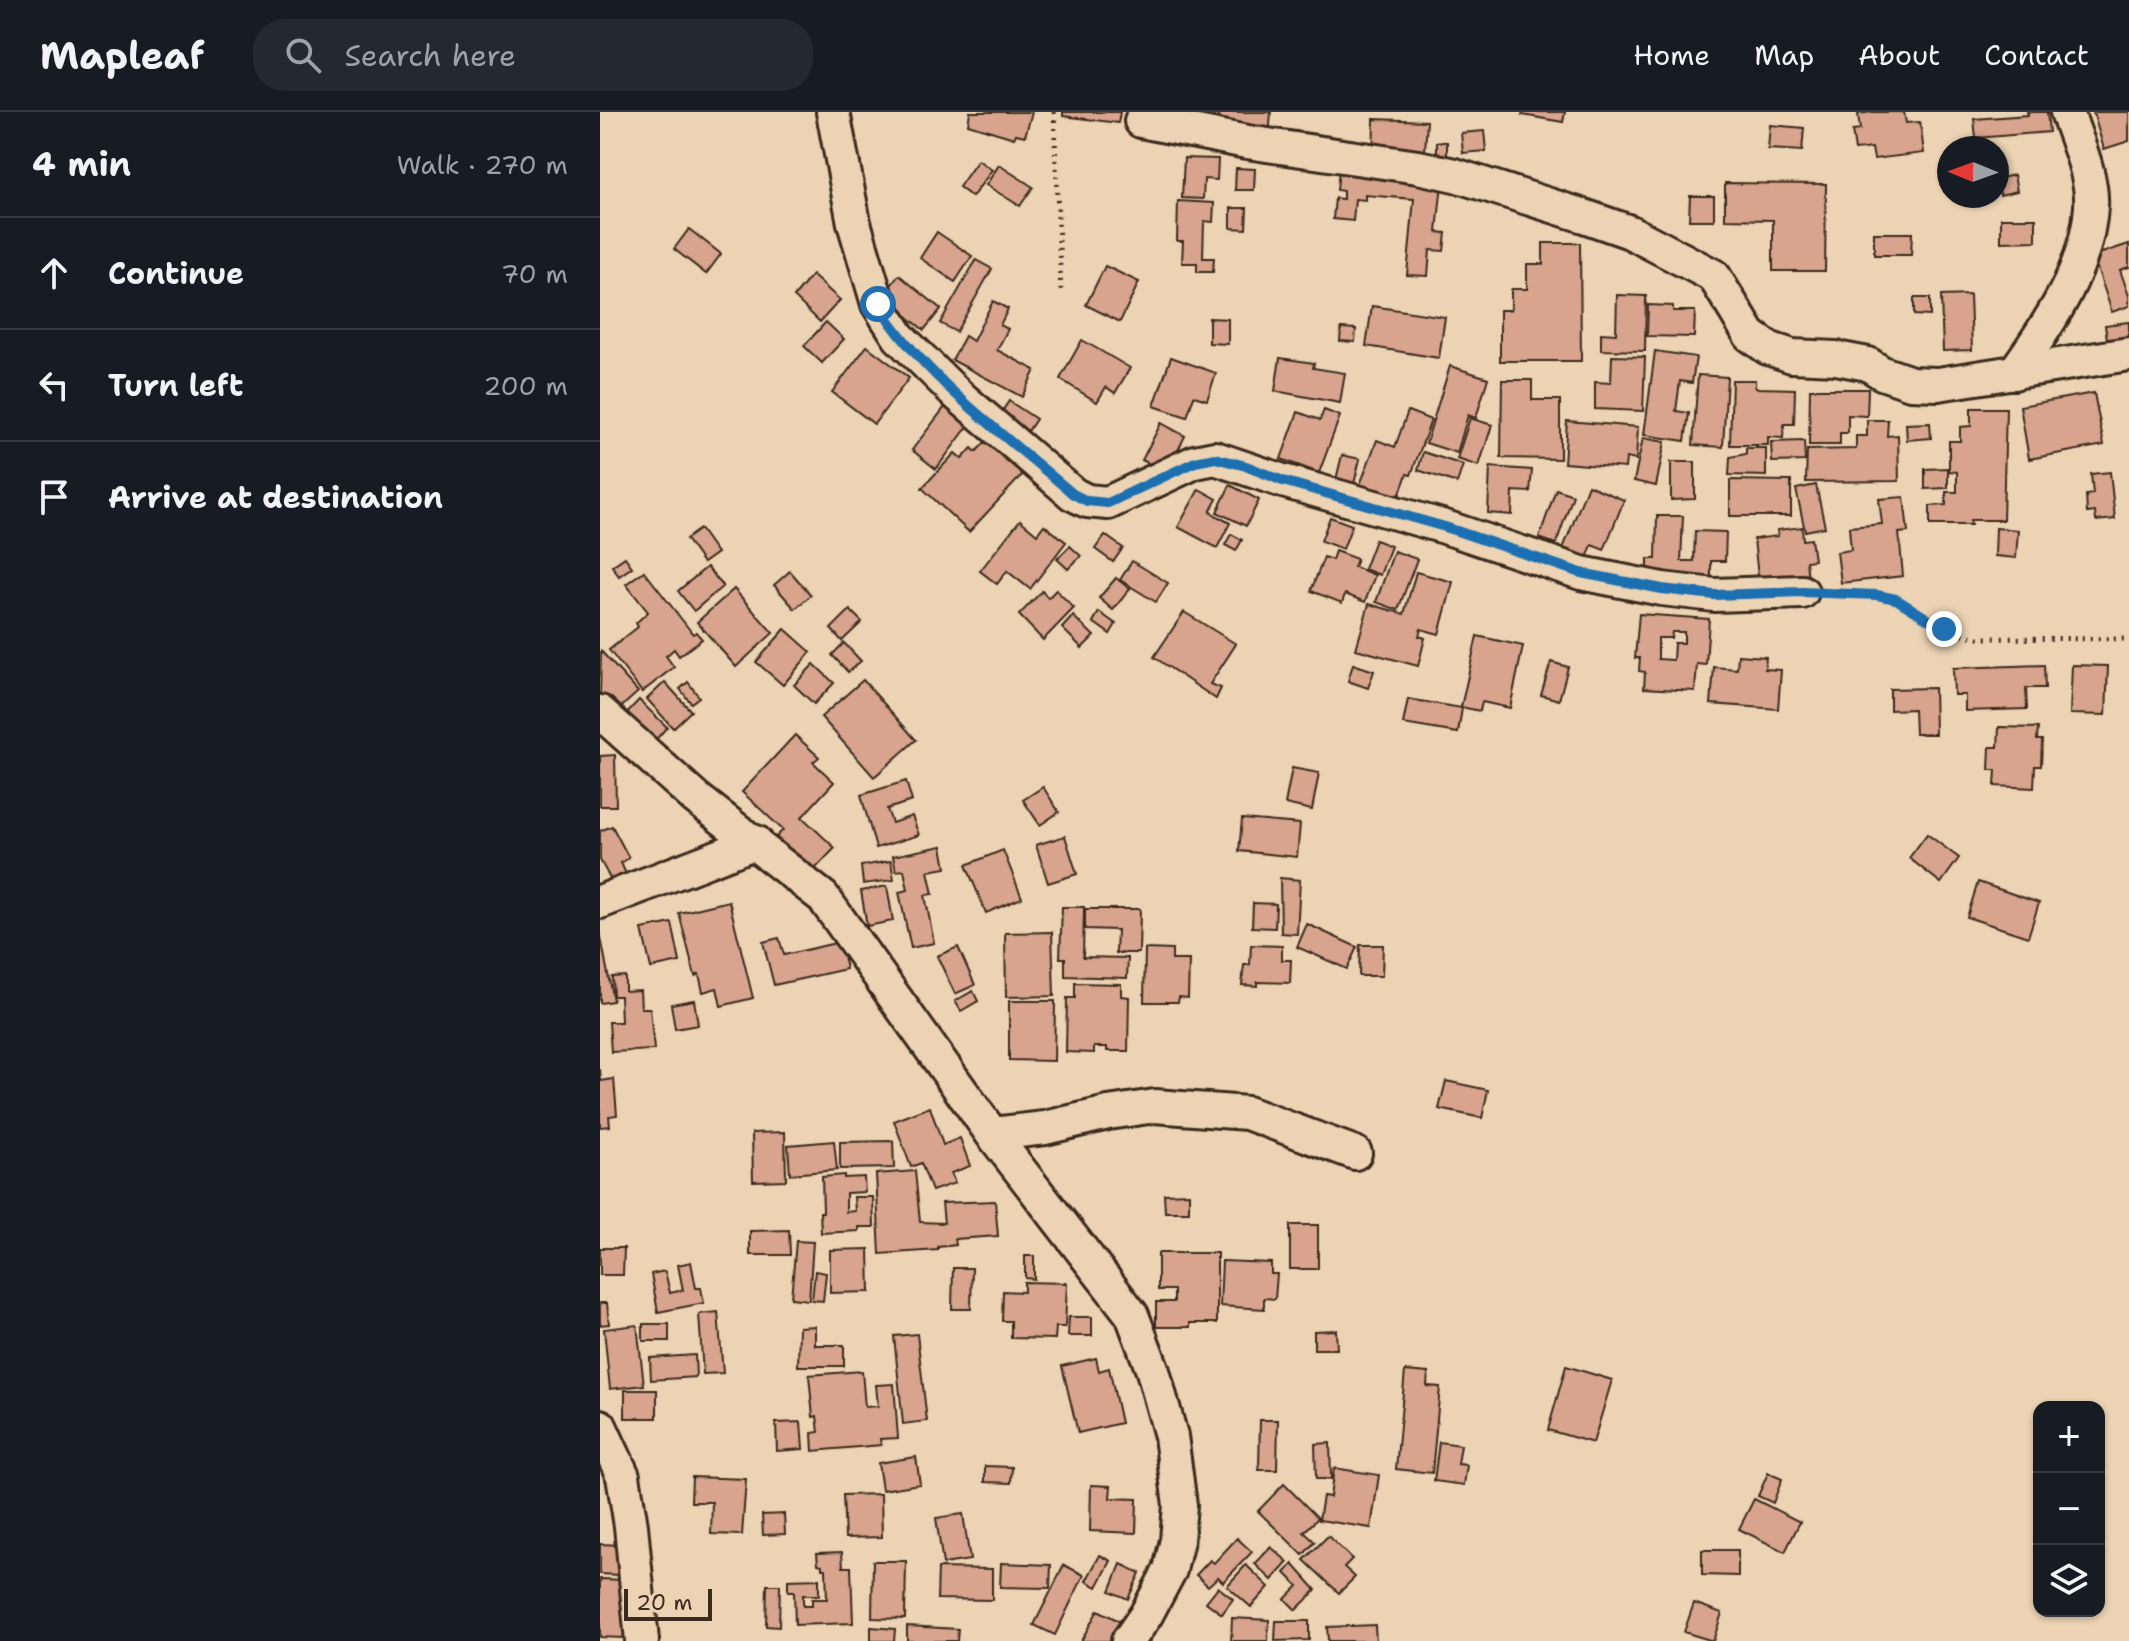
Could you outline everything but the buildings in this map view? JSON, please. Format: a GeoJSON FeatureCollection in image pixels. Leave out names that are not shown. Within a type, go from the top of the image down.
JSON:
{"type":"FeatureCollection","features":[{"type":"Feature","properties":{"kind":"street"},"geometry":{"type":"LineString","coordinates":[[833,112],[854,223],[878,304],[899,337],[958,395],[1073,494],[1087,501],[1108,503],[1195,462],[1215,458],[1283,481],[1445,527],[1581,573],[1662,589],[1714,595],[1802,592]]}},
{"type":"Feature","properties":{"kind":"street"},"geometry":{"type":"LineString","coordinates":[[2014,373],[2045,329],[2068,288],[2085,244],[2091,205],[2087,174],[2067,112]]}},
{"type":"Feature","properties":{"kind":"street"},"geometry":{"type":"LineString","coordinates":[[1141,121],[1247,142],[1443,172],[1630,232],[1714,276],[1750,335],[1768,348],[1792,356],[1836,358],[1868,364],[1882,373],[1911,383],[1938,384],[2129,354]]}},
{"type":"Feature","properties":{"kind":"street"},"geometry":{"type":"LineString","coordinates":[[600,712],[696,798],[823,897],[992,1134],[1132,1315],[1153,1371],[1171,1436],[1180,1505],[1170,1570],[1128,1641]]}},
{"type":"Feature","properties":{"kind":"street"},"geometry":{"type":"LineString","coordinates":[[600,902],[756,842]]}},
{"type":"Feature","properties":{"kind":"street"},"geometry":{"type":"LineString","coordinates":[[992,1134],[1045,1128],[1155,1106],[1247,1113],[1355,1153]]}},
{"type":"Feature","properties":{"kind":"street"},"geometry":{"type":"LineString","coordinates":[[600,1426],[623,1476],[642,1641]]}},
{"type":"Feature","properties":{"kind":"path"},"geometry":{"type":"LineString","coordinates":[[1054,112],[1061,295]]}},
{"type":"Feature","properties":{"kind":"path"},"geometry":{"type":"LineString","coordinates":[[1802,592],[1856,593],[1896,599],[1944,629],[1978,638],[2129,639]]}},
{"type":"Feature","properties":{"kind":"route"},"geometry":{"type":"LineString","coordinates":[[878,304],[899,337],[958,395],[1073,494],[1087,501],[1108,503],[1195,462],[1215,458],[1283,481],[1445,527],[1581,573],[1662,589],[1714,595],[1802,592],[1877,595],[1896,599],[1944,629]]}}]}
